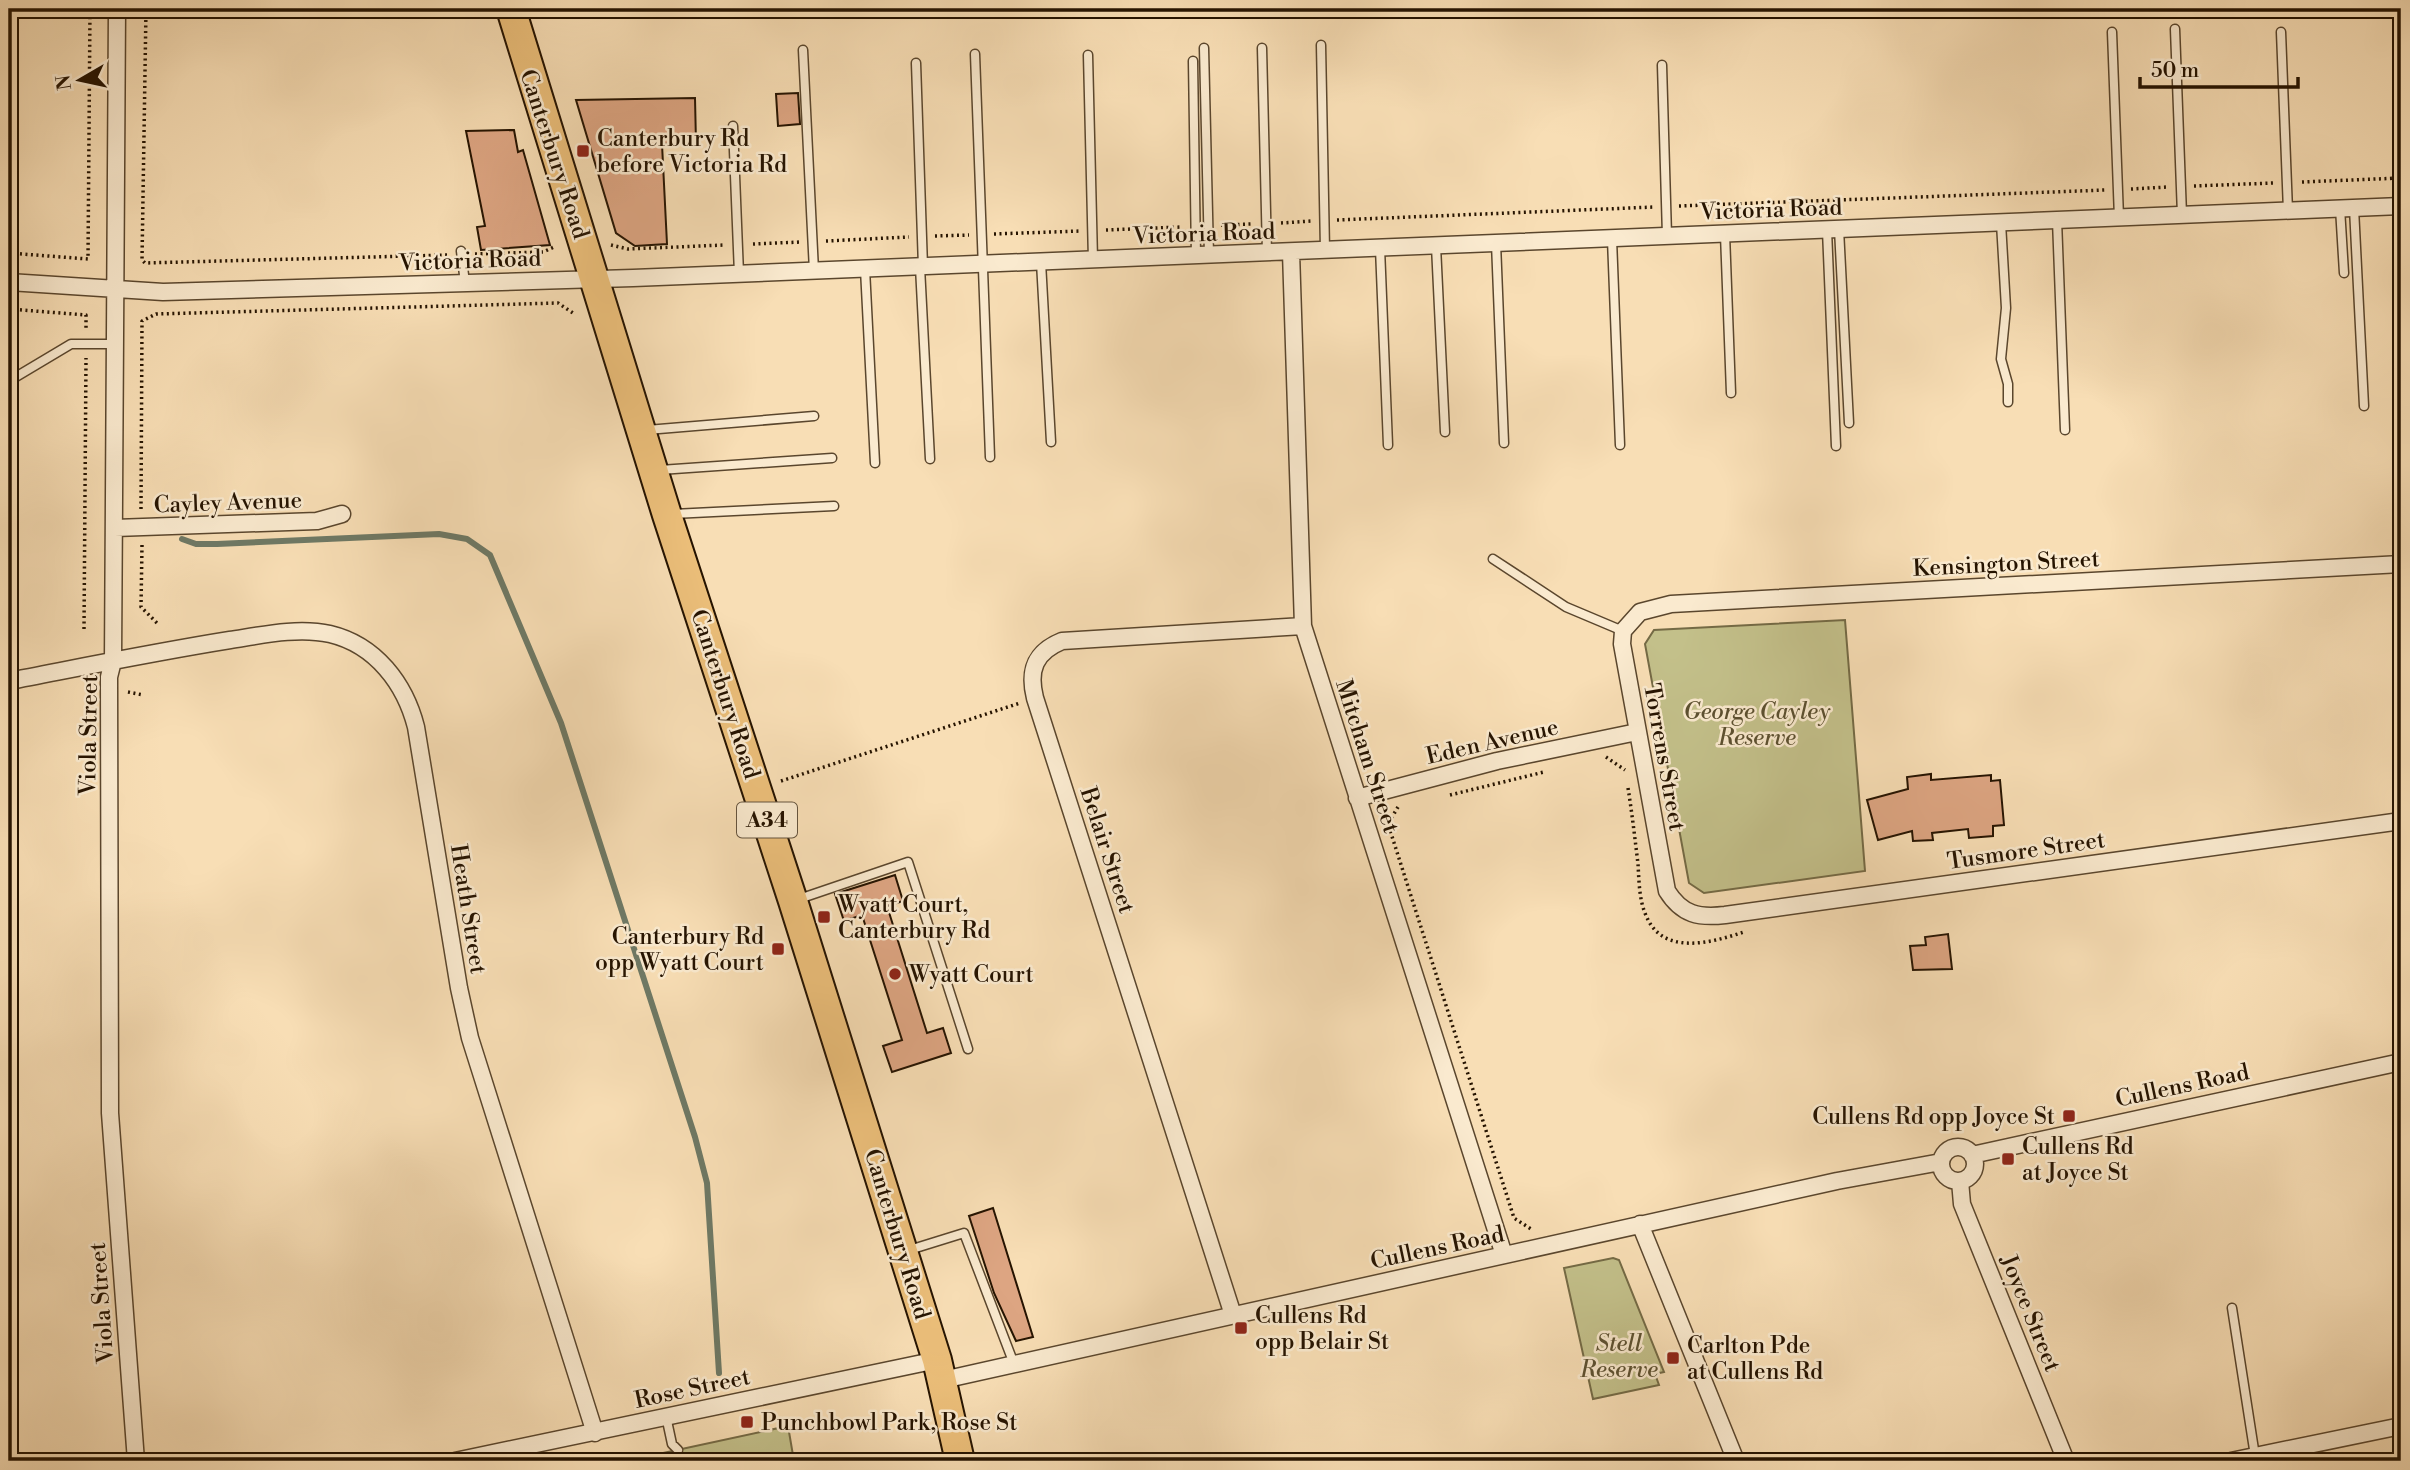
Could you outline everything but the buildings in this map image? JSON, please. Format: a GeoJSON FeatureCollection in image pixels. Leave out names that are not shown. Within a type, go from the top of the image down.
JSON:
{"type":"FeatureCollection","features":[{"type":"Feature","properties":{"kind":"highway","name":"Canterbury Road"},"geometry":{"type":"LineString","coordinates":[[511,9],[653,470],[904,1252],[940,1370],[960,1461]]}},
{"type":"Feature","properties":{"kind":"street","name":"Viola Street"},"geometry":{"type":"LineString","coordinates":[[117,9],[115,528],[113,661],[109,677],[110,1113],[136,1461]]}},
{"type":"Feature","properties":{"kind":"street","name":"Victoria Road"},"geometry":{"type":"LineString","coordinates":[[9,282],[163,292],[594,279],[2401,206]]}},
{"type":"Feature","properties":{"kind":"street","name":"Mitcham Street"},"geometry":{"type":"LineString","coordinates":[[1291,252],[1303,626],[1504,1255]]}},
{"type":"Feature","properties":{"kind":"street","name":"Cayley Avenue"},"geometry":{"type":"LineString","coordinates":[[115,528],[317,521],[342,514]]}},
{"type":"Feature","properties":{"kind":"street","name":"Kensington Street"},"geometry":{"type":"LineString","coordinates":[[1623,631],[1640,612],[1671,604],[2401,564]]}},
{"type":"Feature","properties":{"kind":"street","name":"Belair Street"},"geometry":{"type":"LineString","coordinates":[[1233,1315],[1031,682],[1038,655],[1062,641],[1303,626]]}},
{"type":"Feature","properties":{"kind":"street","name":"Torrens Street"},"geometry":{"type":"LineString","coordinates":[[1623,631],[1637,733],[1667,891]]}},
{"type":"Feature","properties":{"kind":"street","name":"Heath Street"},"geometry":{"type":"LineString","coordinates":[[9,681],[243,638],[317,632],[334,635],[371,654],[402,688],[416,727],[452,951],[470,1038],[594,1433]]}},
{"type":"Feature","properties":{"kind":"street","name":"Eden Avenue"},"geometry":{"type":"LineString","coordinates":[[1357,798],[1497,761],[1637,733]]}},
{"type":"Feature","properties":{"kind":"street","name":"Tusmore Street"},"geometry":{"type":"LineString","coordinates":[[1667,891],[1685,912],[1710,916],[2401,821]]}},
{"type":"Feature","properties":{"kind":"street","name":"Cullens Road"},"geometry":{"type":"LineString","coordinates":[[1972,1155],[2401,1062]]}},
{"type":"Feature","properties":{"kind":"street"},"geometry":{"type":"LineString","coordinates":[[1951,1148],[1963,1148],[1972,1155],[1974,1169],[1969,1177],[1960,1181],[1946,1176],[1941,1162],[1951,1148]]}},
{"type":"Feature","properties":{"kind":"street","name":"Cullens Road"},"geometry":{"type":"LineString","coordinates":[[940,1370],[1014,1364],[1640,1224],[1941,1162]]}},
{"type":"Feature","properties":{"kind":"street","name":"Joyce Street"},"geometry":{"type":"LineString","coordinates":[[1960,1181],[1962,1204],[2066,1461]]}},
{"type":"Feature","properties":{"kind":"street"},"geometry":{"type":"LineString","coordinates":[[1640,1224],[1736,1461]]}},
{"type":"Feature","properties":{"kind":"street","name":"Rose Street"},"geometry":{"type":"LineString","coordinates":[[455,1461],[519,1455],[666,1416],[940,1370]]}},
{"type":"Feature","properties":{"kind":"street"},"geometry":{"type":"LineString","coordinates":[[2231,1461],[2401,1426]]}},
{"type":"Feature","properties":{"kind":"lane"},"geometry":{"type":"LineString","coordinates":[[2175,29],[2182,215]]}},
{"type":"Feature","properties":{"kind":"lane"},"geometry":{"type":"LineString","coordinates":[[2112,32],[2119,218]]}},
{"type":"Feature","properties":{"kind":"lane"},"geometry":{"type":"LineString","coordinates":[[2281,32],[2288,211]]}},
{"type":"Feature","properties":{"kind":"lane"},"geometry":{"type":"LineString","coordinates":[[1321,45],[1325,250]]}},
{"type":"Feature","properties":{"kind":"lane"},"geometry":{"type":"LineString","coordinates":[[1202,255],[1208,226],[1204,48]]}},
{"type":"Feature","properties":{"kind":"lane"},"geometry":{"type":"LineString","coordinates":[[1262,48],[1267,253]]}},
{"type":"Feature","properties":{"kind":"lane"},"geometry":{"type":"LineString","coordinates":[[803,50],[814,271]]}},
{"type":"Feature","properties":{"kind":"lane"},"geometry":{"type":"LineString","coordinates":[[975,54],[990,457]]}},
{"type":"Feature","properties":{"kind":"lane"},"geometry":{"type":"LineString","coordinates":[[1088,55],[1093,260]]}},
{"type":"Feature","properties":{"kind":"lane"},"geometry":{"type":"LineString","coordinates":[[1193,61],[1195,226],[1202,255]]}},
{"type":"Feature","properties":{"kind":"lane"},"geometry":{"type":"LineString","coordinates":[[916,63],[930,459]]}},
{"type":"Feature","properties":{"kind":"lane"},"geometry":{"type":"LineString","coordinates":[[1662,65],[1667,236]]}},
{"type":"Feature","properties":{"kind":"lane"},"geometry":{"type":"LineString","coordinates":[[733,126],[739,274]]}},
{"type":"Feature","properties":{"kind":"lane"},"geometry":{"type":"LineString","coordinates":[[2344,273],[2347,208]]}},
{"type":"Feature","properties":{"kind":"lane"},"geometry":{"type":"LineString","coordinates":[[2347,208],[2364,406]]}},
{"type":"Feature","properties":{"kind":"lane"},"geometry":{"type":"LineString","coordinates":[[2057,220],[2065,430]]}},
{"type":"Feature","properties":{"kind":"lane"},"geometry":{"type":"LineString","coordinates":[[2001,223],[2006,308],[2001,359],[2008,384],[2008,402]]}},
{"type":"Feature","properties":{"kind":"lane"},"geometry":{"type":"LineString","coordinates":[[1833,230],[1849,423]]}},
{"type":"Feature","properties":{"kind":"lane"},"geometry":{"type":"LineString","coordinates":[[1833,230],[1836,446]]}},
{"type":"Feature","properties":{"kind":"lane"},"geometry":{"type":"LineString","coordinates":[[1725,234],[1731,393]]}},
{"type":"Feature","properties":{"kind":"lane"},"geometry":{"type":"LineString","coordinates":[[1612,239],[1620,445]]}},
{"type":"Feature","properties":{"kind":"lane"},"geometry":{"type":"LineString","coordinates":[[1496,243],[1504,443]]}},
{"type":"Feature","properties":{"kind":"lane"},"geometry":{"type":"LineString","coordinates":[[1436,246],[1445,432]]}},
{"type":"Feature","properties":{"kind":"lane"},"geometry":{"type":"LineString","coordinates":[[1380,248],[1388,445]]}},
{"type":"Feature","properties":{"kind":"lane"},"geometry":{"type":"LineString","coordinates":[[461,253],[465,283]]}},
{"type":"Feature","properties":{"kind":"lane"},"geometry":{"type":"LineString","coordinates":[[1041,262],[1051,442]]}},
{"type":"Feature","properties":{"kind":"lane"},"geometry":{"type":"LineString","coordinates":[[864,269],[875,463]]}},
{"type":"Feature","properties":{"kind":"lane"},"geometry":{"type":"LineString","coordinates":[[9,381],[71,344],[115,344]]}},
{"type":"Feature","properties":{"kind":"lane"},"geometry":{"type":"LineString","coordinates":[[641,431],[814,416]]}},
{"type":"Feature","properties":{"kind":"lane"},"geometry":{"type":"LineString","coordinates":[[653,470],[832,458]]}},
{"type":"Feature","properties":{"kind":"lane"},"geometry":{"type":"LineString","coordinates":[[667,514],[834,506]]}},
{"type":"Feature","properties":{"kind":"lane"},"geometry":{"type":"LineString","coordinates":[[1493,559],[1566,607],[1623,631]]}},
{"type":"Feature","properties":{"kind":"lane"},"geometry":{"type":"LineString","coordinates":[[793,901],[908,862],[968,1049]]}},
{"type":"Feature","properties":{"kind":"lane"},"geometry":{"type":"LineString","coordinates":[[904,1252],[964,1233],[1014,1364]]}},
{"type":"Feature","properties":{"kind":"lane"},"geometry":{"type":"LineString","coordinates":[[2232,1308],[2255,1456]]}},
{"type":"Feature","properties":{"kind":"lane"},"geometry":{"type":"LineString","coordinates":[[666,1416],[672,1444],[678,1450]]}},
{"type":"Feature","properties":{"kind":"path"},"geometry":{"type":"LineString","coordinates":[[9,253],[88,259],[90,9]]}},
{"type":"Feature","properties":{"kind":"path","name":"Victoria Road"},"geometry":{"type":"LineString","coordinates":[[146,9],[142,260],[145,264],[543,252],[554,247]]}},
{"type":"Feature","properties":{"kind":"path"},"geometry":{"type":"LineString","coordinates":[[1208,226],[2401,178]]}},
{"type":"Feature","properties":{"kind":"path"},"geometry":{"type":"LineString","coordinates":[[611,245],[628,249],[1195,226]]}},
{"type":"Feature","properties":{"kind":"path","name":"Victoria Road"},"geometry":{"type":"LineString","coordinates":[[145,528],[146,514],[141,509],[142,321],[156,314],[558,303],[573,313]]}},
{"type":"Feature","properties":{"kind":"path"},"geometry":{"type":"LineString","coordinates":[[9,309],[86,315],[84,629]]}},
{"type":"Feature","properties":{"kind":"path"},"geometry":{"type":"LineString","coordinates":[[145,528],[140,599],[145,614],[157,623]]}},
{"type":"Feature","properties":{"kind":"path"},"geometry":{"type":"LineString","coordinates":[[128,692],[143,695]]}},
{"type":"Feature","properties":{"kind":"path"},"geometry":{"type":"LineString","coordinates":[[780,781],[1035,698]]}},
{"type":"Feature","properties":{"kind":"green space","name":"George Cayley Reserve"},"geometry":{"type":"Polygon","coordinates":[[[1845,620],[1865,871],[1704,893],[1689,883],[1645,644],[1654,630],[1845,620]]]}},
{"type":"Feature","properties":{"kind":"green space","name":"Stell Reserve"},"geometry":{"type":"Polygon","coordinates":[[[1613,1258],[1619,1260],[1664,1372],[1655,1374],[1659,1385],[1593,1399],[1564,1268],[1613,1258]]]}},
{"type":"Feature","properties":{"kind":"green space"},"geometry":{"type":"Polygon","coordinates":[[[788,1426],[794,1461],[626,1461],[788,1426]]]}},
{"type":"Feature","properties":{"kind":"waterway"},"geometry":{"type":"LineString","coordinates":[[182,539],[196,544],[217,544],[439,534],[467,539],[490,555],[561,723],[695,1137],[707,1183],[719,1373]]}},
{"type":"Feature","properties":{"kind":"place","name":"Canterbury Rd before Victoria Rd"},"geometry":{"type":"Point","coordinates":[583,151]}},
{"type":"Feature","properties":{"kind":"place","name":"Wyatt Court, Canterbury Rd"},"geometry":{"type":"Point","coordinates":[824,917]}},
{"type":"Feature","properties":{"kind":"place","name":"Canterbury Rd opp Wyatt Court"},"geometry":{"type":"Point","coordinates":[778,949]}},
{"type":"Feature","properties":{"kind":"place","name":"Wyatt Court"},"geometry":{"type":"Point","coordinates":[895,974]}},
{"type":"Feature","properties":{"kind":"place","name":"Cullens Rd opp Joyce St"},"geometry":{"type":"Point","coordinates":[2069,1116]}},
{"type":"Feature","properties":{"kind":"place","name":"Cullens Rd at Joyce St"},"geometry":{"type":"Point","coordinates":[2008,1159]}},
{"type":"Feature","properties":{"kind":"place","name":"Cullens Rd opp Belair St"},"geometry":{"type":"Point","coordinates":[1241,1328]}},
{"type":"Feature","properties":{"kind":"place","name":"Carlton Pde at Cullens Rd"},"geometry":{"type":"Point","coordinates":[1673,1358]}},
{"type":"Feature","properties":{"kind":"place","name":"Punchbowl Park, Rose St"},"geometry":{"type":"Point","coordinates":[747,1422]}}]}
